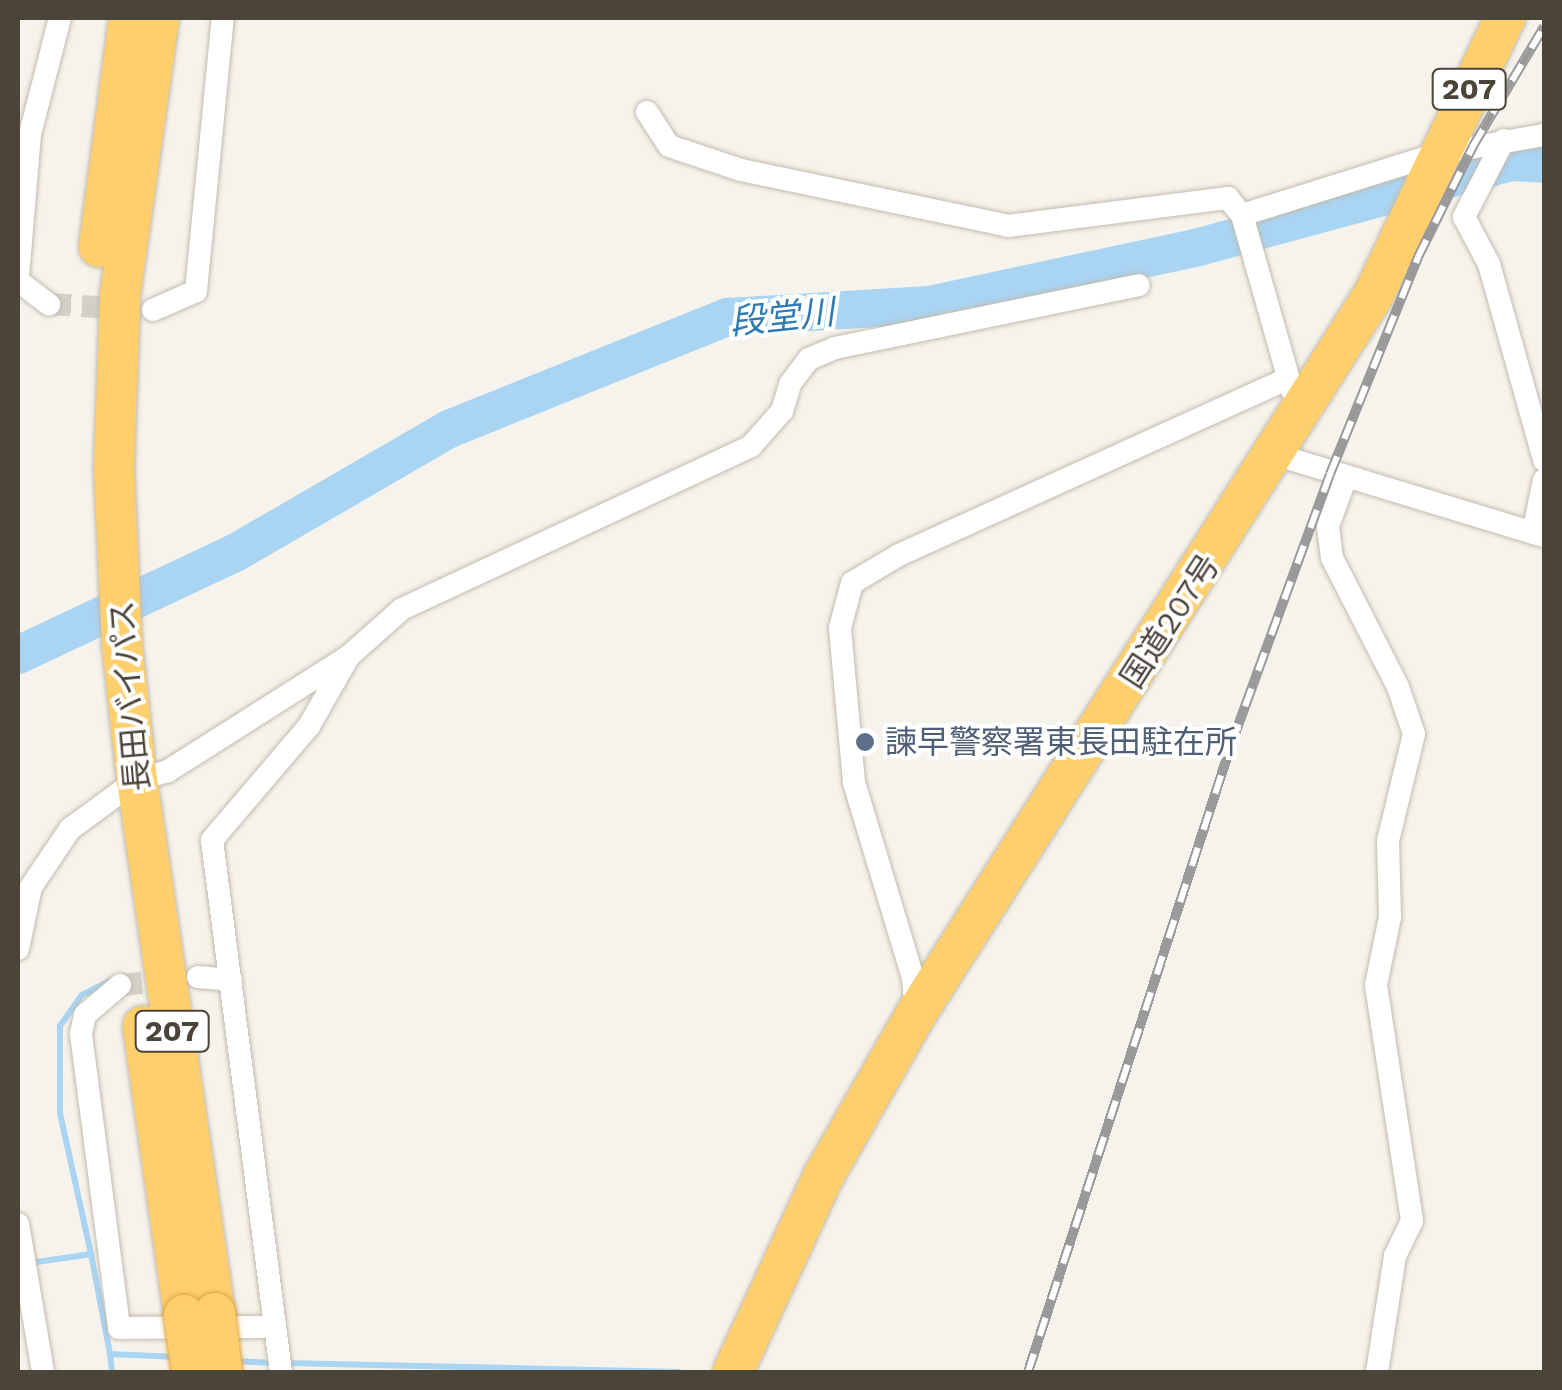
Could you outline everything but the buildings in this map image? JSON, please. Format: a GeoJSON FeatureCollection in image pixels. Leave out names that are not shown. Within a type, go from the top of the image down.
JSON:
{"type":"FeatureCollection","features":[{"type":"Feature","properties":{"kind":"highway","name":"長田バイパス"},"geometry":{"type":"LineString","coordinates":[[129,18],[105,169],[102,476],[123,771],[200,1314],[222,1372]]}},
{"type":"Feature","properties":{"kind":"highway","name":"長田バイパス"},"geometry":{"type":"LineString","coordinates":[[102,476],[120,297],[160,18]]}},
{"type":"Feature","properties":{"kind":"highway","name":"国道207号"},"geometry":{"type":"LineString","coordinates":[[734,1370],[823,1177],[916,1014],[1277,455],[1295,396],[1374,294],[1505,18]]}},
{"type":"Feature","properties":{"kind":"highway","name":"長田バイパス"},"geometry":{"type":"LineString","coordinates":[[192,1372],[200,1314]]}},
{"type":"Feature","properties":{"kind":"street"},"geometry":{"type":"LineString","coordinates":[[49,304],[18,279],[30,134],[60,18]]}},
{"type":"Feature","properties":{"kind":"street"},"geometry":{"type":"LineString","coordinates":[[153,310],[196,291],[222,18]]}},
{"type":"Feature","properties":{"kind":"street"},"geometry":{"type":"LineString","coordinates":[[648,112],[668,146],[741,170],[1008,226],[1228,198],[1242,215],[1252,247],[1295,396],[899,555],[852,583],[840,628],[854,782],[912,978],[916,1014]]}},
{"type":"Feature","properties":{"kind":"street"},"geometry":{"type":"LineString","coordinates":[[1242,215],[1436,158],[1544,134]]}},
{"type":"Feature","properties":{"kind":"street"},"geometry":{"type":"LineString","coordinates":[[1503,141],[1464,218],[1489,264],[1544,460]]}},
{"type":"Feature","properties":{"kind":"street"},"geometry":{"type":"LineString","coordinates":[[18,950],[31,887],[70,830],[123,771],[168,771],[349,656],[402,610],[751,446],[782,411],[790,384],[809,360],[835,348],[1139,285]]}},
{"type":"Feature","properties":{"kind":"street"},"geometry":{"type":"LineString","coordinates":[[1277,455],[1345,480],[1539,534],[1544,480]]}},
{"type":"Feature","properties":{"kind":"street"},"geometry":{"type":"LineString","coordinates":[[1345,480],[1328,526],[1332,558],[1398,687],[1414,734],[1388,842],[1390,917],[1376,985],[1412,1221],[1396,1256],[1376,1372]]}},
{"type":"Feature","properties":{"kind":"street"},"geometry":{"type":"LineString","coordinates":[[120,985],[85,1015],[81,1034],[119,1328],[278,1349],[212,840],[309,726],[349,656]]}},
{"type":"Feature","properties":{"kind":"street"},"geometry":{"type":"LineString","coordinates":[[198,977],[231,980]]}},
{"type":"Feature","properties":{"kind":"street"},"geometry":{"type":"LineString","coordinates":[[18,1224],[44,1372]]}},
{"type":"Feature","properties":{"kind":"waterway","name":"段堂川"},"geometry":{"type":"LineString","coordinates":[[18,655],[235,553],[449,429],[728,317],[929,305],[1195,248],[1511,162],[1544,164]]}},
{"type":"Feature","properties":{"kind":"waterway"},"geometry":{"type":"LineString","coordinates":[[91,1254],[60,1113],[60,1026],[82,995],[110,981]]}},
{"type":"Feature","properties":{"kind":"waterway"},"geometry":{"type":"LineString","coordinates":[[30,1263],[91,1254],[110,1354]]}},
{"type":"Feature","properties":{"kind":"waterway"},"geometry":{"type":"LineString","coordinates":[[112,1372],[110,1354],[178,1357]]}},
{"type":"Feature","properties":{"kind":"waterway"},"geometry":{"type":"LineString","coordinates":[[235,1361],[273,1363]]}},
{"type":"Feature","properties":{"kind":"waterway"},"geometry":{"type":"LineString","coordinates":[[285,1363],[679,1372]]}},
{"type":"Feature","properties":{"kind":"tunnel"},"geometry":{"type":"LineString","coordinates":[[49,304],[129,309]]}},
{"type":"Feature","properties":{"kind":"tunnel"},"geometry":{"type":"LineString","coordinates":[[120,985],[175,980]]}},
{"type":"Feature","properties":{"kind":"railway"},"geometry":{"type":"LineString","coordinates":[[1028,1372],[1232,742],[1330,474],[1418,257],[1473,146],[1544,27]]}},
{"type":"Feature","properties":{"kind":"place","name":"諫早警察署東長田駐在所"},"geometry":{"type":"Point","coordinates":[865,742]}}]}
